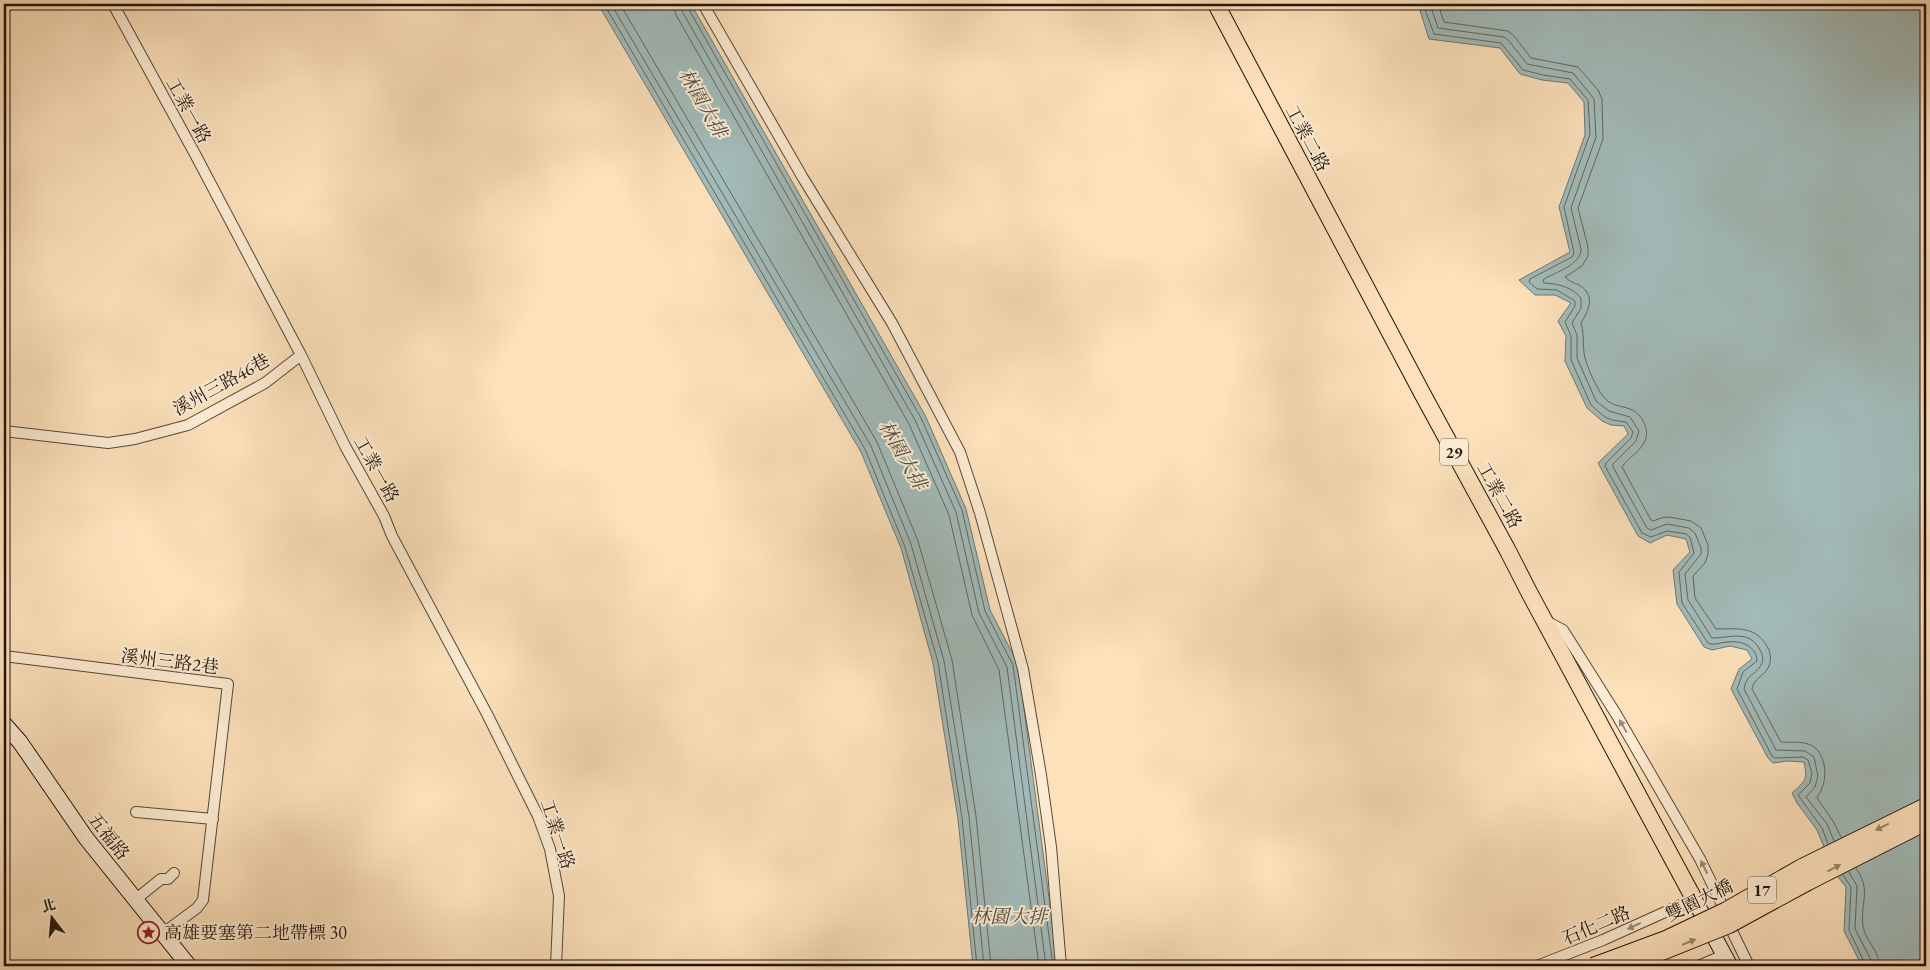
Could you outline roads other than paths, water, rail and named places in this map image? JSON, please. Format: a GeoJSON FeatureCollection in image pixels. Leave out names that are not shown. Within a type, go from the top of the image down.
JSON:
{"type":"FeatureCollection","features":[{"type":"Feature","properties":{"kind":"main road","name":"工業二路"},"geometry":{"type":"LineString","coordinates":[[1216,4],[1262,94],[1694,899]]}},
{"type":"Feature","properties":{"kind":"main road","name":"雙園大橋"},"geometry":{"type":"LineString","coordinates":[[1593,966],[1727,918],[1802,868],[1926,806]]}},
{"type":"Feature","properties":{"kind":"main road","name":"雙園大橋"},"geometry":{"type":"LineString","coordinates":[[1627,966],[1808,882],[1926,822]]}},
{"type":"Feature","properties":{"kind":"street","name":"工業一路"},"geometry":{"type":"LineString","coordinates":[[113,4],[195,154],[301,356],[345,446],[384,516],[392,536],[487,714],[538,816],[550,850],[559,896],[556,966]]}},
{"type":"Feature","properties":{"kind":"street"},"geometry":{"type":"LineString","coordinates":[[703,4],[803,178],[892,323],[960,452],[980,513],[1024,669],[1050,838],[1061,966]]}},
{"type":"Feature","properties":{"kind":"street","name":"溪州三路46巷"},"geometry":{"type":"LineString","coordinates":[[4,432],[108,443],[135,439],[188,425],[265,383],[301,356]]}},
{"type":"Feature","properties":{"kind":"street"},"geometry":{"type":"LineString","coordinates":[[1544,620],[1563,630],[1616,714],[1700,859],[1749,966]]}},
{"type":"Feature","properties":{"kind":"street","name":"溪州三路2巷"},"geometry":{"type":"LineString","coordinates":[[4,656],[228,684],[213,819]]}},
{"type":"Feature","properties":{"kind":"street","name":"五福路"},"geometry":{"type":"LineString","coordinates":[[4,724],[20,742],[86,838],[189,966]]}},
{"type":"Feature","properties":{"kind":"street"},"geometry":{"type":"LineString","coordinates":[[136,812],[213,819],[203,900],[197,908],[162,934]]}},
{"type":"Feature","properties":{"kind":"street"},"geometry":{"type":"LineString","coordinates":[[135,900],[161,879],[168,879],[174,873]]}},
{"type":"Feature","properties":{"kind":"street"},"geometry":{"type":"LineString","coordinates":[[1694,899],[1727,961],[1698,966]]}},
{"type":"Feature","properties":{"kind":"street","name":"石化二路"},"geometry":{"type":"LineString","coordinates":[[1537,966],[1603,940],[1694,899]]}},
{"type":"Feature","properties":{"kind":"water","name":"林園大排"},"geometry":{"type":"Polygon","coordinates":[[[598,4],[691,4],[925,415],[966,509],[990,610],[1018,664],[1058,966],[973,966],[958,819],[933,663],[901,548],[861,452],[598,4]]]}},
{"type":"Feature","properties":{"kind":"water"},"geometry":{"type":"Polygon","coordinates":[[[1418,4],[1926,4],[1926,966],[1862,966],[1844,931],[1846,887],[1835,873],[1817,830],[1792,793],[1804,780],[1806,773],[1804,762],[1788,761],[1773,763],[1768,758],[1731,689],[1739,669],[1752,659],[1747,650],[1730,646],[1712,650],[1704,647],[1677,604],[1673,570],[1690,552],[1686,539],[1667,535],[1650,543],[1638,536],[1598,463],[1628,434],[1624,426],[1611,425],[1602,421],[1587,408],[1565,361],[1566,336],[1558,321],[1571,303],[1555,295],[1535,295],[1519,280],[1570,252],[1559,207],[1585,135],[1584,102],[1568,83],[1542,80],[1520,74],[1500,48],[1429,39],[1418,4]]]}},
{"type":"Feature","properties":{"kind":"place","name":"高雄要塞第二地帶標 30"},"geometry":{"type":"Point","coordinates":[148,932]}}]}
